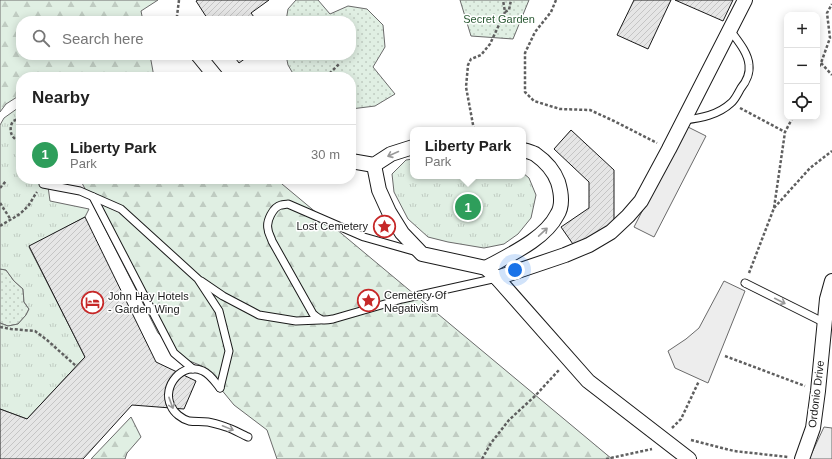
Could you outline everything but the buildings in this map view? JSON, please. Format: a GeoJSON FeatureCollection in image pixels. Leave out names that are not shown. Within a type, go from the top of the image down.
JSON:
{"type":"FeatureCollection","features":[{"type":"Feature","properties":{"kind":"street"},"geometry":{"type":"LineString","coordinates":[[497,278],[566,255],[589,245],[611,232],[628,216],[641,201],[670,150],[746,0]]}},
{"type":"Feature","properties":{"kind":"street"},"geometry":{"type":"LineString","coordinates":[[202,60],[212,72]]}},
{"type":"Feature","properties":{"kind":"street"},"geometry":{"type":"LineString","coordinates":[[356,162],[374,165],[391,154],[410,148]]}},
{"type":"Feature","properties":{"kind":"street"},"geometry":{"type":"LineString","coordinates":[[486,268],[525,247],[549,227],[558,215],[561,202],[560,188],[555,175],[548,165],[534,154],[526,151]]}},
{"type":"Feature","properties":{"kind":"street"},"geometry":{"type":"LineString","coordinates":[[374,165],[379,190],[389,212],[402,233],[422,254],[486,268],[497,278],[588,381],[688,459]]}},
{"type":"Feature","properties":{"kind":"street","name":"Ordonio Drive"},"geometry":{"type":"LineString","coordinates":[[802,459],[813,428],[827,299],[832,281]]}},
{"type":"Feature","properties":{"kind":"lane"},"geometry":{"type":"LineString","coordinates":[[685,120],[712,114],[731,103],[745,83],[749,66],[747,57],[730,30]]}},
{"type":"Feature","properties":{"kind":"lane"},"geometry":{"type":"LineString","coordinates":[[43,184],[80,191],[121,209],[198,279],[223,296],[259,315],[296,321],[325,321],[402,299],[497,278]]}},
{"type":"Feature","properties":{"kind":"lane"},"geometry":{"type":"LineString","coordinates":[[93,197],[174,353],[192,369]]}},
{"type":"Feature","properties":{"kind":"lane"},"geometry":{"type":"LineString","coordinates":[[320,320],[313,314],[272,241],[267,228],[267,222],[270,215],[281,204],[288,204],[364,237],[422,254]]}},
{"type":"Feature","properties":{"kind":"lane"},"geometry":{"type":"LineString","coordinates":[[198,279],[219,311],[229,351],[220,388],[205,372],[192,369],[184,371],[176,376],[168,390],[168,398],[175,413],[182,418],[189,421],[208,422],[227,427],[248,437]]}},
{"type":"Feature","properties":{"kind":"lane"},"geometry":{"type":"LineString","coordinates":[[745,283],[825,323]]}},
{"type":"Feature","properties":{"kind":"path"},"geometry":{"type":"LineString","coordinates":[[177,16],[178,0]]}},
{"type":"Feature","properties":{"kind":"path"},"geometry":{"type":"LineString","coordinates":[[473,127],[466,87],[468,65],[471,59],[481,55],[490,44],[505,10],[503,0]]}},
{"type":"Feature","properties":{"kind":"path"},"geometry":{"type":"LineString","coordinates":[[505,10],[509,10],[511,0]]}},
{"type":"Feature","properties":{"kind":"path"},"geometry":{"type":"LineString","coordinates":[[556,0],[551,12],[535,32],[525,53],[525,92],[534,101],[560,109],[590,110],[670,150]]}},
{"type":"Feature","properties":{"kind":"path"},"geometry":{"type":"LineString","coordinates":[[832,4],[827,13],[830,38],[821,63],[832,74]]}},
{"type":"Feature","properties":{"kind":"path"},"geometry":{"type":"LineString","coordinates":[[331,72],[340,63]]}},
{"type":"Feature","properties":{"kind":"path"},"geometry":{"type":"LineString","coordinates":[[731,103],[785,132]]}},
{"type":"Feature","properties":{"kind":"path"},"geometry":{"type":"LineString","coordinates":[[16,120],[13,121],[10,129],[12,137],[16,140]]}},
{"type":"Feature","properties":{"kind":"path"},"geometry":{"type":"LineString","coordinates":[[745,283],[774,208],[785,132],[791,120]]}},
{"type":"Feature","properties":{"kind":"path"},"geometry":{"type":"LineString","coordinates":[[774,208],[810,168],[832,151]]}},
{"type":"Feature","properties":{"kind":"path"},"geometry":{"type":"LineString","coordinates":[[0,188],[6,181]]}},
{"type":"Feature","properties":{"kind":"path"},"geometry":{"type":"LineString","coordinates":[[0,226],[11,220],[28,207],[31,200],[43,184]]}},
{"type":"Feature","properties":{"kind":"path"},"geometry":{"type":"LineString","coordinates":[[0,203],[11,220]]}},
{"type":"Feature","properties":{"kind":"path"},"geometry":{"type":"LineString","coordinates":[[0,327],[35,331],[48,340],[76,366]]}},
{"type":"Feature","properties":{"kind":"path"},"geometry":{"type":"LineString","coordinates":[[725,356],[807,386]]}},
{"type":"Feature","properties":{"kind":"path"},"geometry":{"type":"LineString","coordinates":[[482,459],[491,443],[509,420],[536,396],[562,367]]}},
{"type":"Feature","properties":{"kind":"path"},"geometry":{"type":"LineString","coordinates":[[671,429],[681,419],[699,381]]}},
{"type":"Feature","properties":{"kind":"path"},"geometry":{"type":"LineString","coordinates":[[689,440],[734,451],[775,455]]}},
{"type":"Feature","properties":{"kind":"path"},"geometry":{"type":"LineString","coordinates":[[606,459],[656,448]]}},
{"type":"Feature","properties":{"kind":"green space"},"geometry":{"type":"Polygon","coordinates":[[[0,0],[158,0],[141,11],[142,16],[16,16],[16,60],[151,60],[153,72],[16,72],[16,98],[6,104],[0,112],[0,0]]]}},
{"type":"Feature","properties":{"kind":"green space"},"geometry":{"type":"Polygon","coordinates":[[[296,0],[318,0],[330,14],[348,6],[367,9],[383,25],[385,47],[373,67],[395,94],[375,106],[356,108],[356,72],[292,72],[287,60],[356,60],[356,16],[287,16],[288,9],[296,0]]]}},
{"type":"Feature","properties":{"kind":"green space","name":"Secret Garden"},"geometry":{"type":"Polygon","coordinates":[[[460,0],[529,0],[513,39],[471,36],[460,0]]]}},
{"type":"Feature","properties":{"kind":"green space"},"geometry":{"type":"Polygon","coordinates":[[[16,109],[16,184],[48,184],[50,201],[89,209],[85,217],[29,247],[85,357],[27,419],[0,409],[0,323],[8,326],[18,324],[29,309],[24,302],[23,289],[14,281],[6,270],[0,269],[0,125],[4,118],[16,109]]]}},
{"type":"Feature","properties":{"kind":"green space"},"geometry":{"type":"Polygon","coordinates":[[[410,159],[410,179],[526,179],[526,176],[529,178],[536,195],[531,218],[518,234],[504,244],[484,248],[428,237],[408,219],[394,192],[392,174],[406,160],[410,159]]]}},
{"type":"Feature","properties":{"kind":"green space"},"geometry":{"type":"Polygon","coordinates":[[[83,184],[282,184],[612,459],[277,459],[267,430],[234,405],[202,366],[182,358],[158,333],[83,184]]]}},
{"type":"Feature","properties":{"kind":"green space"},"geometry":{"type":"Polygon","coordinates":[[[0,269],[6,270],[14,281],[23,289],[24,302],[29,309],[18,324],[8,326],[0,323],[0,269]]]}},
{"type":"Feature","properties":{"kind":"green space"},"geometry":{"type":"Polygon","coordinates":[[[131,417],[141,437],[127,453],[125,459],[91,459],[131,417]]]}},
{"type":"Feature","properties":{"kind":"shaded area"},"geometry":{"type":"Polygon","coordinates":[[[686,126],[706,136],[654,237],[634,227],[686,126]]]}},
{"type":"Feature","properties":{"kind":"shaded area"},"geometry":{"type":"Polygon","coordinates":[[[724,281],[745,291],[708,383],[675,368],[668,351],[699,328],[724,281]]]}},
{"type":"Feature","properties":{"kind":"shaded area"},"geometry":{"type":"Polygon","coordinates":[[[824,427],[832,428],[832,459],[809,459],[824,427]]]}},
{"type":"Feature","properties":{"kind":"place","name":"Liberty Park"},"geometry":{"type":"Point","coordinates":[468,207]}},
{"type":"Feature","properties":{"kind":"place","name":"Lost Cemetery"},"geometry":{"type":"Point","coordinates":[384,226]}},
{"type":"Feature","properties":{"kind":"place","name":"Cemetery Of Negativism"},"geometry":{"type":"Point","coordinates":[369,301]}},
{"type":"Feature","properties":{"kind":"place","name":"John Hay Hotels - Garden Wing"},"geometry":{"type":"Point","coordinates":[92,302]}}]}
